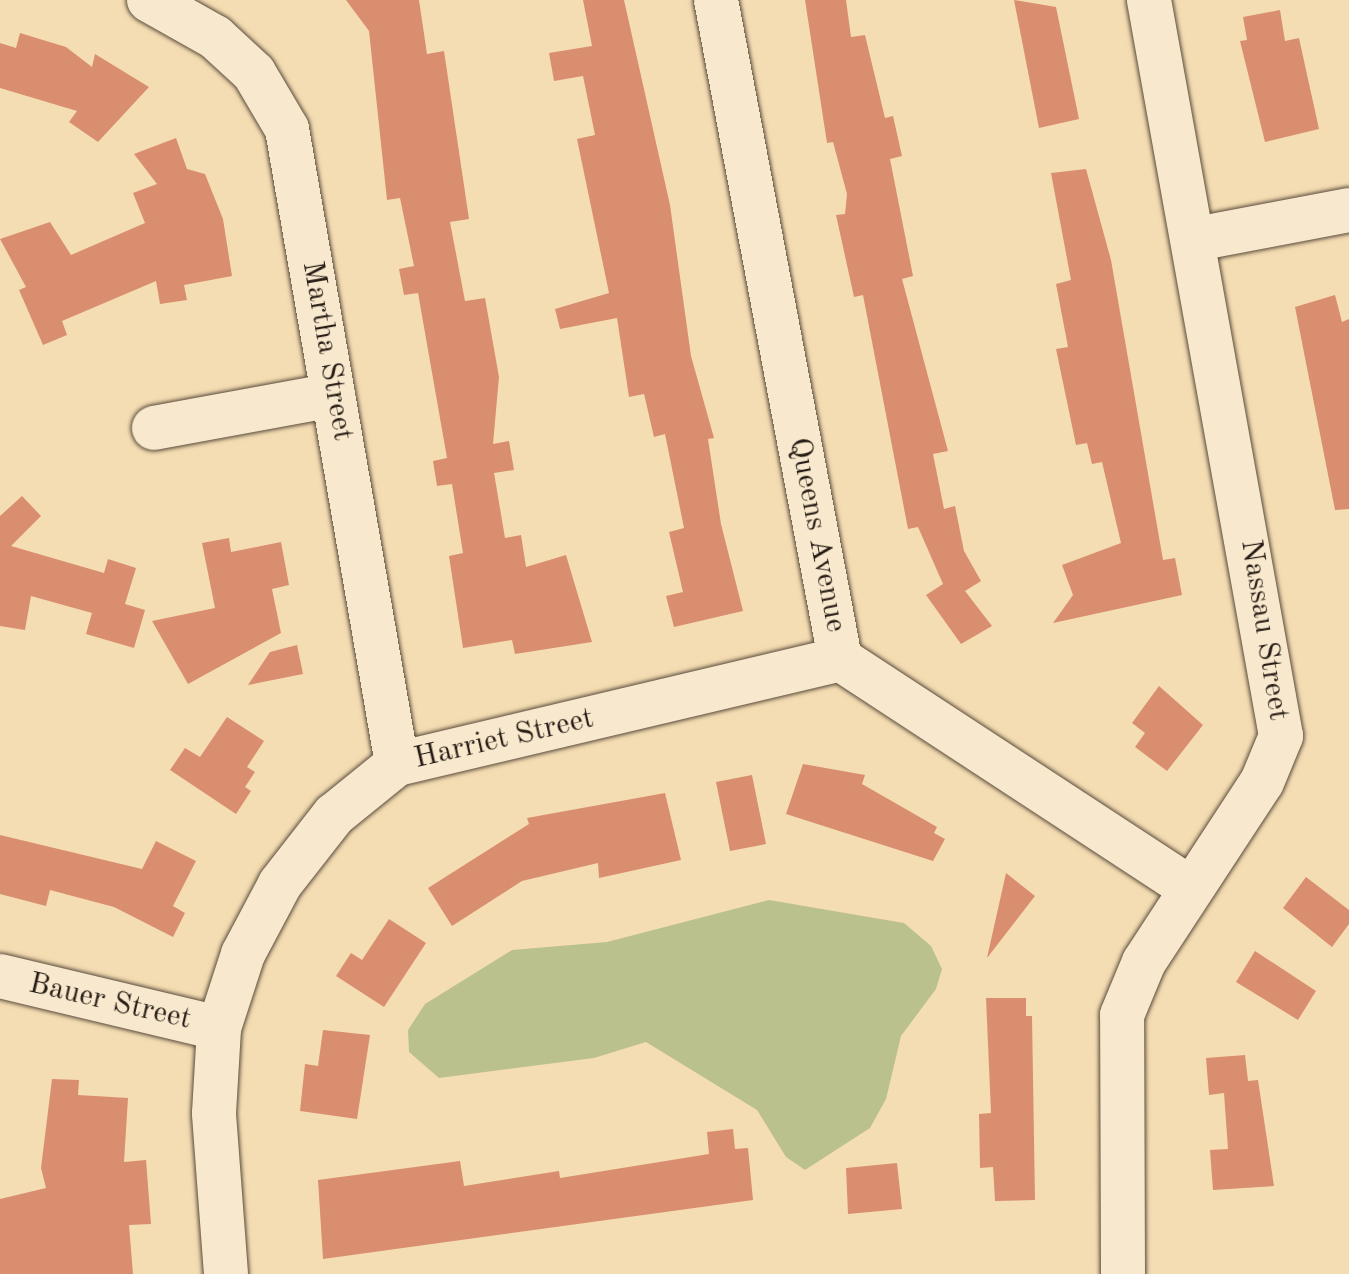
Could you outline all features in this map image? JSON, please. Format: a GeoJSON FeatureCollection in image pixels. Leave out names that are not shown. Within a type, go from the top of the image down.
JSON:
{"type":"FeatureCollection","features":[{"type":"Feature","properties":{"kind":"street","name":"Martha Street"},"geometry":{"type":"LineString","coordinates":[[149,0],[215,37],[244,64],[287,129],[397,764]]}},
{"type":"Feature","properties":{"kind":"street","name":"Queens Avenue"},"geometry":{"type":"LineString","coordinates":[[716,0],[840,659],[1190,888]]}},
{"type":"Feature","properties":{"kind":"street","name":"Nassau Street"},"geometry":{"type":"LineString","coordinates":[[1123,1274],[1122,1015],[1190,888],[1262,782],[1281,722],[1196,239],[1149,0]]}},
{"type":"Feature","properties":{"kind":"street"},"geometry":{"type":"LineString","coordinates":[[1196,239],[1349,210]]}},
{"type":"Feature","properties":{"kind":"street"},"geometry":{"type":"LineString","coordinates":[[154,428],[333,395]]}},
{"type":"Feature","properties":{"kind":"street","name":"Harriet Street"},"geometry":{"type":"LineString","coordinates":[[226,1274],[214,1113],[219,1028],[243,954],[280,884],[334,815],[397,764],[840,659]]}},
{"type":"Feature","properties":{"kind":"street","name":"Bauer Street"},"geometry":{"type":"LineString","coordinates":[[0,976],[219,1028]]}},
{"type":"Feature","properties":{"kind":"green space"},"geometry":{"type":"Polygon","coordinates":[[[769,900],[904,923],[931,946],[942,969],[936,989],[901,1036],[886,1099],[870,1128],[805,1170],[786,1157],[757,1110],[646,1042],[594,1058],[439,1078],[409,1052],[408,1030],[425,1004],[512,950],[607,942],[769,900]]]}},
{"type":"Feature","properties":{"kind":"building"},"geometry":{"type":"Polygon","coordinates":[[[346,0],[419,0],[427,54],[444,51],[469,219],[450,222],[465,301],[485,298],[499,377],[493,444],[509,441],[514,470],[494,473],[505,538],[521,535],[526,567],[566,555],[592,642],[515,654],[512,640],[463,648],[449,556],[463,553],[452,484],[437,486],[433,461],[447,458],[418,293],[404,295],[399,269],[414,266],[400,198],[387,200],[369,31],[346,0]]]}},
{"type":"Feature","properties":{"kind":"building"},"geometry":{"type":"Polygon","coordinates":[[[583,0],[624,0],[670,205],[691,356],[714,438],[708,439],[721,524],[743,611],[674,627],[666,596],[683,592],[669,532],[684,528],[665,434],[654,437],[644,394],[629,397],[617,318],[560,329],[555,309],[609,293],[577,139],[595,135],[583,76],[554,81],[549,53],[592,46],[583,0]]]}},
{"type":"Feature","properties":{"kind":"building"},"geometry":{"type":"Polygon","coordinates":[[[805,0],[846,0],[851,37],[865,35],[885,118],[893,116],[902,156],[890,159],[913,276],[902,279],[948,451],[933,454],[944,509],[955,506],[964,551],[981,581],[965,591],[992,626],[961,644],[926,595],[943,584],[918,527],[908,529],[863,295],[854,297],[836,215],[845,214],[847,194],[833,142],[827,143],[805,0]]]}},
{"type":"Feature","properties":{"kind":"building"},"geometry":{"type":"Polygon","coordinates":[[[1014,0],[1056,7],[1079,119],[1039,128],[1014,0]]]}},
{"type":"Feature","properties":{"kind":"building"},"geometry":{"type":"Polygon","coordinates":[[[1280,10],[1285,41],[1299,38],[1319,129],[1265,142],[1240,41],[1247,40],[1243,17],[1280,10]]]}},
{"type":"Feature","properties":{"kind":"building"},"geometry":{"type":"Polygon","coordinates":[[[20,33],[66,47],[92,67],[95,54],[149,87],[98,142],[69,122],[77,111],[0,88],[0,43],[16,48],[20,33]]]}},
{"type":"Feature","properties":{"kind":"building"},"geometry":{"type":"Polygon","coordinates":[[[176,138],[187,169],[205,174],[223,219],[232,276],[184,285],[187,300],[160,304],[156,281],[62,321],[67,335],[43,345],[19,290],[26,287],[0,239],[50,222],[71,255],[145,223],[133,193],[157,184],[134,154],[176,138]]]}},
{"type":"Feature","properties":{"kind":"building"},"geometry":{"type":"Polygon","coordinates":[[[1086,169],[1111,260],[1163,560],[1175,558],[1182,595],[1053,623],[1073,595],[1062,565],[1121,543],[1102,462],[1092,464],[1087,443],[1076,445],[1056,349],[1068,347],[1056,284],[1071,280],[1051,173],[1086,169]]]}},
{"type":"Feature","properties":{"kind":"building"},"geometry":{"type":"Polygon","coordinates":[[[1335,295],[1342,322],[1349,319],[1349,509],[1335,510],[1295,307],[1335,295]]]}},
{"type":"Feature","properties":{"kind":"building"},"geometry":{"type":"Polygon","coordinates":[[[22,496],[41,516],[11,546],[104,573],[108,559],[136,568],[125,604],[145,610],[134,648],[86,634],[92,613],[31,596],[25,630],[0,626],[0,516],[22,496]]]}},
{"type":"Feature","properties":{"kind":"building"},"geometry":{"type":"Polygon","coordinates":[[[229,538],[231,552],[281,542],[289,585],[272,589],[281,633],[188,684],[152,621],[215,608],[202,543],[229,538]]]}},
{"type":"Feature","properties":{"kind":"building"},"geometry":{"type":"Polygon","coordinates":[[[297,645],[303,674],[248,685],[270,652],[297,645]]]}},
{"type":"Feature","properties":{"kind":"building"},"geometry":{"type":"Polygon","coordinates":[[[1159,686],[1203,725],[1167,771],[1135,747],[1145,733],[1132,723],[1159,686]]]}},
{"type":"Feature","properties":{"kind":"building"},"geometry":{"type":"Polygon","coordinates":[[[227,717],[264,741],[247,767],[255,772],[245,787],[251,791],[236,814],[170,770],[185,748],[200,757],[227,717]]]}},
{"type":"Feature","properties":{"kind":"building"},"geometry":{"type":"Polygon","coordinates":[[[803,764],[865,775],[862,784],[937,827],[934,833],[945,839],[933,861],[786,814],[803,764]]]}},
{"type":"Feature","properties":{"kind":"building"},"geometry":{"type":"Polygon","coordinates":[[[752,775],[766,844],[730,851],[716,782],[752,775]]]}},
{"type":"Feature","properties":{"kind":"building"},"geometry":{"type":"Polygon","coordinates":[[[665,793],[681,860],[599,878],[598,863],[522,881],[452,926],[428,888],[529,824],[527,818],[665,793]]]}},
{"type":"Feature","properties":{"kind":"building"},"geometry":{"type":"Polygon","coordinates":[[[0,835],[142,869],[156,841],[196,861],[173,906],[185,913],[173,937],[114,907],[50,890],[46,906],[0,894],[0,835]]]}},
{"type":"Feature","properties":{"kind":"building"},"geometry":{"type":"Polygon","coordinates":[[[1006,873],[1035,896],[987,958],[1006,873]]]}},
{"type":"Feature","properties":{"kind":"building"},"geometry":{"type":"Polygon","coordinates":[[[1306,877],[1349,910],[1349,924],[1332,947],[1283,908],[1306,877]]]}},
{"type":"Feature","properties":{"kind":"building"},"geometry":{"type":"Polygon","coordinates":[[[389,919],[426,943],[384,1007],[336,976],[351,953],[362,960],[389,919]]]}},
{"type":"Feature","properties":{"kind":"building"},"geometry":{"type":"Polygon","coordinates":[[[1255,951],[1316,991],[1298,1020],[1236,982],[1255,951]]]}},
{"type":"Feature","properties":{"kind":"building"},"geometry":{"type":"Polygon","coordinates":[[[986,998],[1026,998],[1026,1016],[1032,1016],[1035,1200],[995,1201],[993,1167],[980,1168],[979,1114],[991,1113],[986,998]]]}},
{"type":"Feature","properties":{"kind":"building"},"geometry":{"type":"Polygon","coordinates":[[[323,1030],[370,1035],[357,1119],[300,1111],[305,1064],[318,1066],[323,1030]]]}},
{"type":"Feature","properties":{"kind":"building"},"geometry":{"type":"Polygon","coordinates":[[[1245,1055],[1248,1081],[1258,1080],[1274,1186],[1213,1190],[1210,1150],[1228,1149],[1224,1093],[1209,1095],[1206,1058],[1245,1055]]]}},
{"type":"Feature","properties":{"kind":"building"},"geometry":{"type":"Polygon","coordinates":[[[52,1079],[79,1080],[78,1095],[128,1098],[124,1162],[146,1160],[151,1224],[129,1225],[133,1274],[0,1274],[0,1199],[46,1188],[41,1168],[52,1079]]]}},
{"type":"Feature","properties":{"kind":"building"},"geometry":{"type":"Polygon","coordinates":[[[733,1129],[735,1149],[748,1148],[753,1200],[323,1259],[318,1180],[460,1161],[464,1186],[559,1171],[560,1178],[709,1154],[707,1132],[733,1129]]]}},
{"type":"Feature","properties":{"kind":"building"},"geometry":{"type":"Polygon","coordinates":[[[897,1163],[902,1209],[848,1214],[846,1168],[897,1163]]]}}]}
